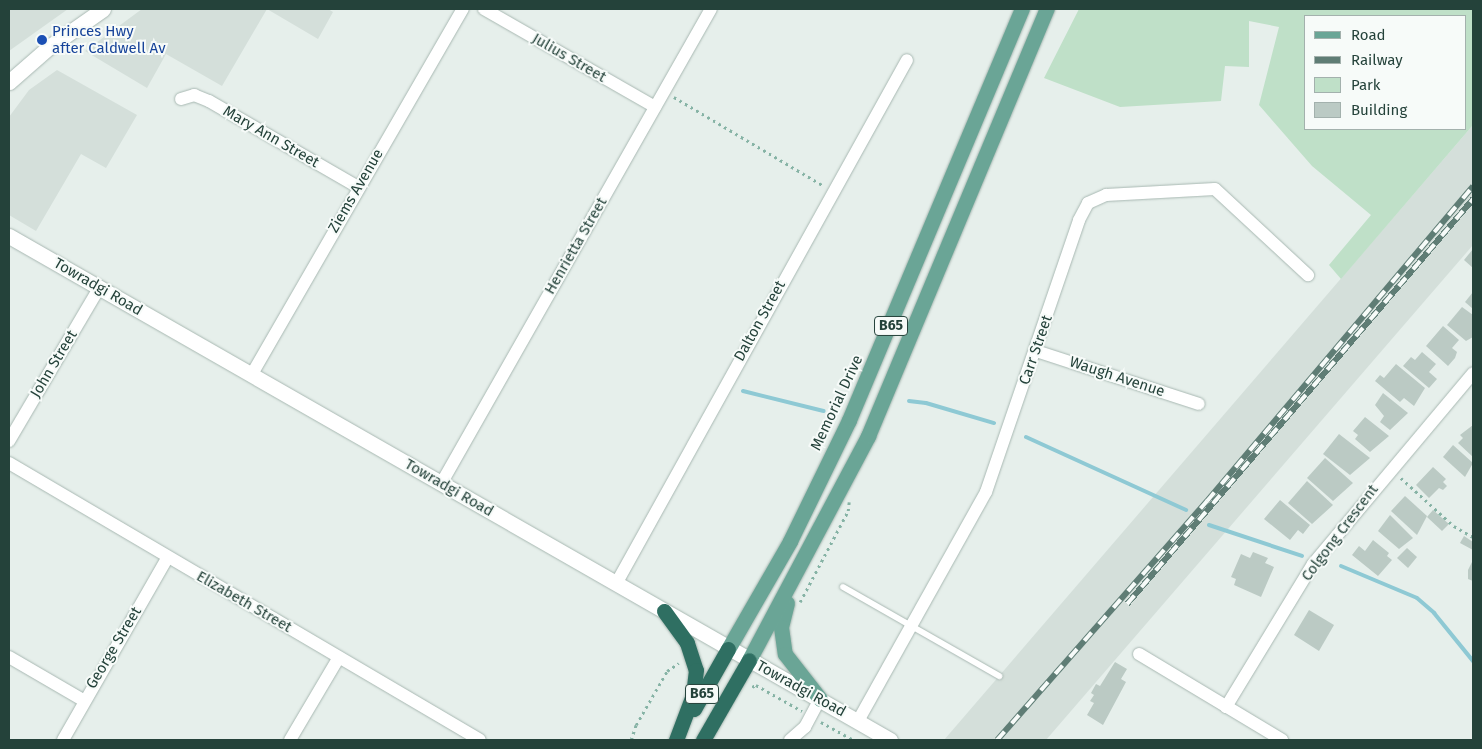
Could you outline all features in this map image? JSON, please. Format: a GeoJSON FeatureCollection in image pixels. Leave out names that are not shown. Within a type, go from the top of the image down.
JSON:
{"type":"FeatureCollection","features":[{"type":"Feature","properties":{"kind":"highway"},"geometry":{"type":"LineString","coordinates":[[664,611],[687,642],[696,670],[692,695],[676,740]]}},
{"type":"Feature","properties":{"kind":"highway","name":"Memorial Drive"},"geometry":{"type":"LineString","coordinates":[[676,740],[728,648]]}},
{"type":"Feature","properties":{"kind":"highway","name":"B65"},"geometry":{"type":"LineString","coordinates":[[703,740],[749,660]]}},
{"type":"Feature","properties":{"kind":"main road"},"geometry":{"type":"LineString","coordinates":[[9,82],[49,47],[103,9]]}},
{"type":"Feature","properties":{"kind":"main road","name":"Memorial Drive"},"geometry":{"type":"LineString","coordinates":[[728,648],[790,541],[849,420],[1022,9]]}},
{"type":"Feature","properties":{"kind":"main road","name":"B65"},"geometry":{"type":"LineString","coordinates":[[749,660],[802,564],[891,386],[1047,9]]}},
{"type":"Feature","properties":{"kind":"main road","name":"Towradgi Road"},"geometry":{"type":"LineString","coordinates":[[9,236],[890,740]]}},
{"type":"Feature","properties":{"kind":"main road"},"geometry":{"type":"LineString","coordinates":[[802,564],[782,618],[781,638],[785,654],[820,700]]}},
{"type":"Feature","properties":{"kind":"street","name":"Ziems Avenue"},"geometry":{"type":"LineString","coordinates":[[252,374],[358,187],[463,9]]}},
{"type":"Feature","properties":{"kind":"street","name":"Julius Street"},"geometry":{"type":"LineString","coordinates":[[484,9],[655,108]]}},
{"type":"Feature","properties":{"kind":"street","name":"Henrietta Street"},"geometry":{"type":"LineString","coordinates":[[441,484],[711,9]]}},
{"type":"Feature","properties":{"kind":"street","name":"Dalton Street"},"geometry":{"type":"LineString","coordinates":[[616,584],[832,190],[906,60]]}},
{"type":"Feature","properties":{"kind":"street","name":"Mary Ann Street"},"geometry":{"type":"LineString","coordinates":[[181,99],[194,95],[209,101],[358,187]]}},
{"type":"Feature","properties":{"kind":"street","name":"Carr Street"},"geometry":{"type":"LineString","coordinates":[[858,721],[986,492],[1036,351],[1081,213],[1088,203],[1099,196],[1216,190],[1308,275]]}},
{"type":"Feature","properties":{"kind":"street","name":"John Street"},"geometry":{"type":"LineString","coordinates":[[9,441],[99,288]]}},
{"type":"Feature","properties":{"kind":"street","name":"Waugh Avenue"},"geometry":{"type":"LineString","coordinates":[[1036,351],[1199,404]]}},
{"type":"Feature","properties":{"kind":"street","name":"Colgong Crescent"},"geometry":{"type":"LineString","coordinates":[[1226,707],[1313,564],[1390,469],[1473,373]]}},
{"type":"Feature","properties":{"kind":"street","name":"Elizabeth Street"},"geometry":{"type":"LineString","coordinates":[[9,463],[480,740]]}},
{"type":"Feature","properties":{"kind":"street","name":"George Street"},"geometry":{"type":"LineString","coordinates":[[63,740],[84,700],[168,557]]}},
{"type":"Feature","properties":{"kind":"street"},"geometry":{"type":"LineString","coordinates":[[1138,654],[1282,740]]}},
{"type":"Feature","properties":{"kind":"street"},"geometry":{"type":"LineString","coordinates":[[9,656],[84,700]]}},
{"type":"Feature","properties":{"kind":"street"},"geometry":{"type":"LineString","coordinates":[[290,740],[339,657]]}},
{"type":"Feature","properties":{"kind":"street"},"geometry":{"type":"LineString","coordinates":[[790,740],[805,727],[820,700]]}},
{"type":"Feature","properties":{"kind":"lane"},"geometry":{"type":"LineString","coordinates":[[843,587],[999,676]]}},
{"type":"Feature","properties":{"kind":"path"},"geometry":{"type":"LineString","coordinates":[[664,92],[832,190]]}},
{"type":"Feature","properties":{"kind":"path"},"geometry":{"type":"LineString","coordinates":[[1390,469],[1454,526],[1473,537]]}},
{"type":"Feature","properties":{"kind":"path"},"geometry":{"type":"LineString","coordinates":[[799,604],[848,511]]}},
{"type":"Feature","properties":{"kind":"path"},"geometry":{"type":"LineString","coordinates":[[631,740],[636,725],[667,671],[687,660]]}},
{"type":"Feature","properties":{"kind":"shaded area"},"geometry":{"type":"Polygon","coordinates":[[[9,9],[68,9],[9,51],[9,9]]]}},
{"type":"Feature","properties":{"kind":"shaded area"},"geometry":{"type":"Polygon","coordinates":[[[142,9],[267,9],[222,86],[166,54],[147,88],[85,51],[142,9]]]}},
{"type":"Feature","properties":{"kind":"shaded area"},"geometry":{"type":"Polygon","coordinates":[[[267,9],[328,9],[333,12],[318,39],[267,9]]]}},
{"type":"Feature","properties":{"kind":"shaded area"},"geometry":{"type":"Polygon","coordinates":[[[57,70],[137,115],[106,168],[81,154],[36,231],[9,215],[9,117],[29,90],[57,70]]]}},
{"type":"Feature","properties":{"kind":"shaded area"},"geometry":{"type":"Polygon","coordinates":[[[1473,125],[1473,245],[1046,740],[944,740],[1473,125]]]}},
{"type":"Feature","properties":{"kind":"green space"},"geometry":{"type":"Polygon","coordinates":[[[1079,9],[1473,9],[1473,125],[1341,279],[1329,265],[1371,215],[1312,166],[1259,105],[1279,27],[1249,21],[1249,67],[1225,66],[1221,101],[1120,107],[1044,78],[1079,9]]]}},
{"type":"Feature","properties":{"kind":"building"},"geometry":{"type":"Polygon","coordinates":[[[1473,249],[1473,268],[1464,260],[1473,249]]]}},
{"type":"Feature","properties":{"kind":"building"},"geometry":{"type":"Polygon","coordinates":[[[1473,292],[1473,309],[1465,302],[1473,292]]]}},
{"type":"Feature","properties":{"kind":"building"},"geometry":{"type":"Polygon","coordinates":[[[1462,307],[1473,315],[1473,337],[1466,341],[1447,325],[1462,307]]]}},
{"type":"Feature","properties":{"kind":"building"},"geometry":{"type":"Polygon","coordinates":[[[1443,326],[1459,340],[1452,348],[1457,352],[1455,358],[1448,366],[1426,346],[1443,326]]]}},
{"type":"Feature","properties":{"kind":"building"},"geometry":{"type":"Polygon","coordinates":[[[1422,352],[1436,364],[1429,372],[1437,379],[1429,388],[1403,366],[1411,357],[1415,360],[1422,352]]]}},
{"type":"Feature","properties":{"kind":"building"},"geometry":{"type":"Polygon","coordinates":[[[1396,364],[1425,388],[1414,406],[1404,398],[1400,402],[1375,381],[1380,375],[1384,378],[1396,364]]]}},
{"type":"Feature","properties":{"kind":"building"},"geometry":{"type":"Polygon","coordinates":[[[1383,393],[1408,413],[1390,430],[1380,422],[1384,416],[1375,405],[1383,393]]]}},
{"type":"Feature","properties":{"kind":"building"},"geometry":{"type":"Polygon","coordinates":[[[1365,417],[1389,436],[1370,452],[1355,439],[1358,435],[1353,431],[1365,417]]]}},
{"type":"Feature","properties":{"kind":"building"},"geometry":{"type":"Polygon","coordinates":[[[1473,425],[1473,457],[1458,443],[1463,438],[1460,435],[1473,425]]]}},
{"type":"Feature","properties":{"kind":"building"},"geometry":{"type":"Polygon","coordinates":[[[1339,434],[1370,458],[1350,475],[1323,454],[1339,434]]]}},
{"type":"Feature","properties":{"kind":"building"},"geometry":{"type":"Polygon","coordinates":[[[1453,445],[1473,463],[1465,477],[1443,457],[1453,445]]]}},
{"type":"Feature","properties":{"kind":"building"},"geometry":{"type":"Polygon","coordinates":[[[1325,458],[1353,483],[1333,501],[1307,478],[1325,458]]]}},
{"type":"Feature","properties":{"kind":"building"},"geometry":{"type":"Polygon","coordinates":[[[1433,467],[1446,479],[1443,482],[1447,486],[1443,490],[1439,488],[1429,498],[1416,485],[1433,467]]]}},
{"type":"Feature","properties":{"kind":"building"},"geometry":{"type":"Polygon","coordinates":[[[1307,481],[1333,505],[1312,524],[1288,503],[1307,481]]]}},
{"type":"Feature","properties":{"kind":"building"},"geometry":{"type":"Polygon","coordinates":[[[1405,496],[1427,516],[1417,535],[1391,511],[1405,496]]]}},
{"type":"Feature","properties":{"kind":"building"},"geometry":{"type":"Polygon","coordinates":[[[1280,500],[1310,525],[1303,534],[1298,530],[1290,540],[1264,519],[1280,500]]]}},
{"type":"Feature","properties":{"kind":"building"},"geometry":{"type":"Polygon","coordinates":[[[1433,510],[1449,524],[1442,531],[1427,517],[1433,510]]]}},
{"type":"Feature","properties":{"kind":"building"},"geometry":{"type":"Polygon","coordinates":[[[1390,515],[1413,538],[1399,549],[1378,531],[1390,515]]]}},
{"type":"Feature","properties":{"kind":"building"},"geometry":{"type":"Polygon","coordinates":[[[1464,536],[1473,542],[1473,550],[1460,543],[1464,536]]]}},
{"type":"Feature","properties":{"kind":"building"},"geometry":{"type":"Polygon","coordinates":[[[1373,540],[1389,553],[1387,556],[1392,560],[1378,576],[1352,555],[1359,546],[1365,551],[1373,540]]]}},
{"type":"Feature","properties":{"kind":"building"},"geometry":{"type":"Polygon","coordinates":[[[1407,548],[1417,557],[1408,568],[1397,558],[1407,548]]]}},
{"type":"Feature","properties":{"kind":"building"},"geometry":{"type":"Polygon","coordinates":[[[1253,552],[1268,558],[1265,563],[1274,567],[1261,597],[1234,585],[1236,579],[1231,577],[1241,554],[1250,558],[1253,552]]]}},
{"type":"Feature","properties":{"kind":"building"},"geometry":{"type":"Polygon","coordinates":[[[1473,560],[1473,581],[1468,579],[1468,570],[1473,560]]]}},
{"type":"Feature","properties":{"kind":"building"},"geometry":{"type":"Polygon","coordinates":[[[1309,610],[1334,625],[1319,651],[1294,635],[1309,610]]]}},
{"type":"Feature","properties":{"kind":"building"},"geometry":{"type":"Polygon","coordinates":[[[1115,662],[1127,669],[1121,679],[1126,682],[1103,725],[1087,715],[1094,703],[1090,701],[1094,695],[1091,693],[1096,684],[1100,686],[1115,662]]]}},
{"type":"Feature","properties":{"kind":"waterway"},"geometry":{"type":"LineString","coordinates":[[743,391],[824,411]]}},
{"type":"Feature","properties":{"kind":"waterway"},"geometry":{"type":"LineString","coordinates":[[909,401],[926,403],[994,423]]}},
{"type":"Feature","properties":{"kind":"waterway"},"geometry":{"type":"LineString","coordinates":[[1026,437],[1186,510]]}},
{"type":"Feature","properties":{"kind":"waterway"},"geometry":{"type":"LineString","coordinates":[[1209,525],[1302,556]]}},
{"type":"Feature","properties":{"kind":"waterway"},"geometry":{"type":"LineString","coordinates":[[1341,566],[1417,598],[1434,613],[1473,661]]}},
{"type":"Feature","properties":{"kind":"railway"},"geometry":{"type":"LineString","coordinates":[[997,740],[1207,501],[1473,186]]}},
{"type":"Feature","properties":{"kind":"railway"},"geometry":{"type":"LineString","coordinates":[[1127,604],[1473,199]]}},
{"type":"Feature","properties":{"kind":"place","name":"Princes Hwy after Caldwell Av"},"geometry":{"type":"Point","coordinates":[42,40]}}]}
